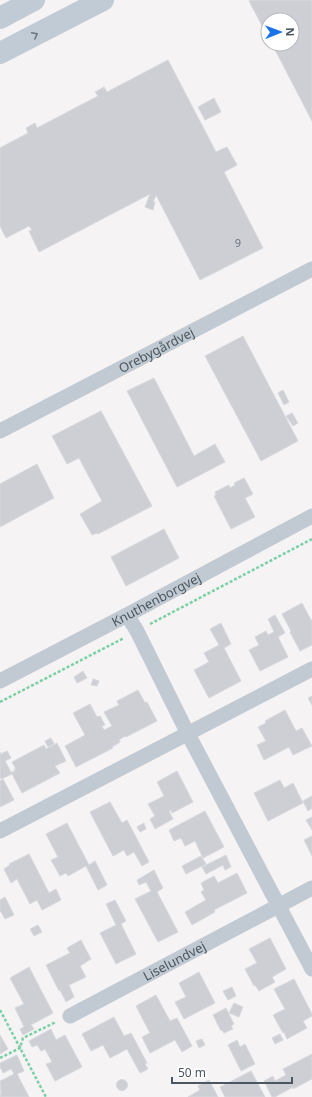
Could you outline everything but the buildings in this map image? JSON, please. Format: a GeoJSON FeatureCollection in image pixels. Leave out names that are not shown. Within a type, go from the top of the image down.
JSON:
{"type":"FeatureCollection","features":[{"type":"Feature","properties":{"kind":"main road"},"geometry":{"type":"LineString","coordinates":[[0,18],[34,0]]}},
{"type":"Feature","properties":{"kind":"main road"},"geometry":{"type":"LineString","coordinates":[[0,53],[103,0]]}},
{"type":"Feature","properties":{"kind":"street","name":"Orebygårdvej"},"geometry":{"type":"LineString","coordinates":[[0,430],[312,269]]}},
{"type":"Feature","properties":{"kind":"street","name":"Knuthenborgvej"},"geometry":{"type":"LineString","coordinates":[[0,681],[312,516]]}},
{"type":"Feature","properties":{"kind":"street"},"geometry":{"type":"LineString","coordinates":[[127,615],[137,631],[188,734],[312,968]]}},
{"type":"Feature","properties":{"kind":"street"},"geometry":{"type":"LineString","coordinates":[[0,831],[312,670]]}},
{"type":"Feature","properties":{"kind":"street","name":"Liselundvej"},"geometry":{"type":"LineString","coordinates":[[70,1016],[312,888]]}},
{"type":"Feature","properties":{"kind":"path"},"geometry":{"type":"LineString","coordinates":[[0,702],[312,539]]}},
{"type":"Feature","properties":{"kind":"path"},"geometry":{"type":"LineString","coordinates":[[0,1010],[46,1097]]}},
{"type":"Feature","properties":{"kind":"path"},"geometry":{"type":"LineString","coordinates":[[0,1058],[20,1048],[23,1038],[70,1016]]}}]}
